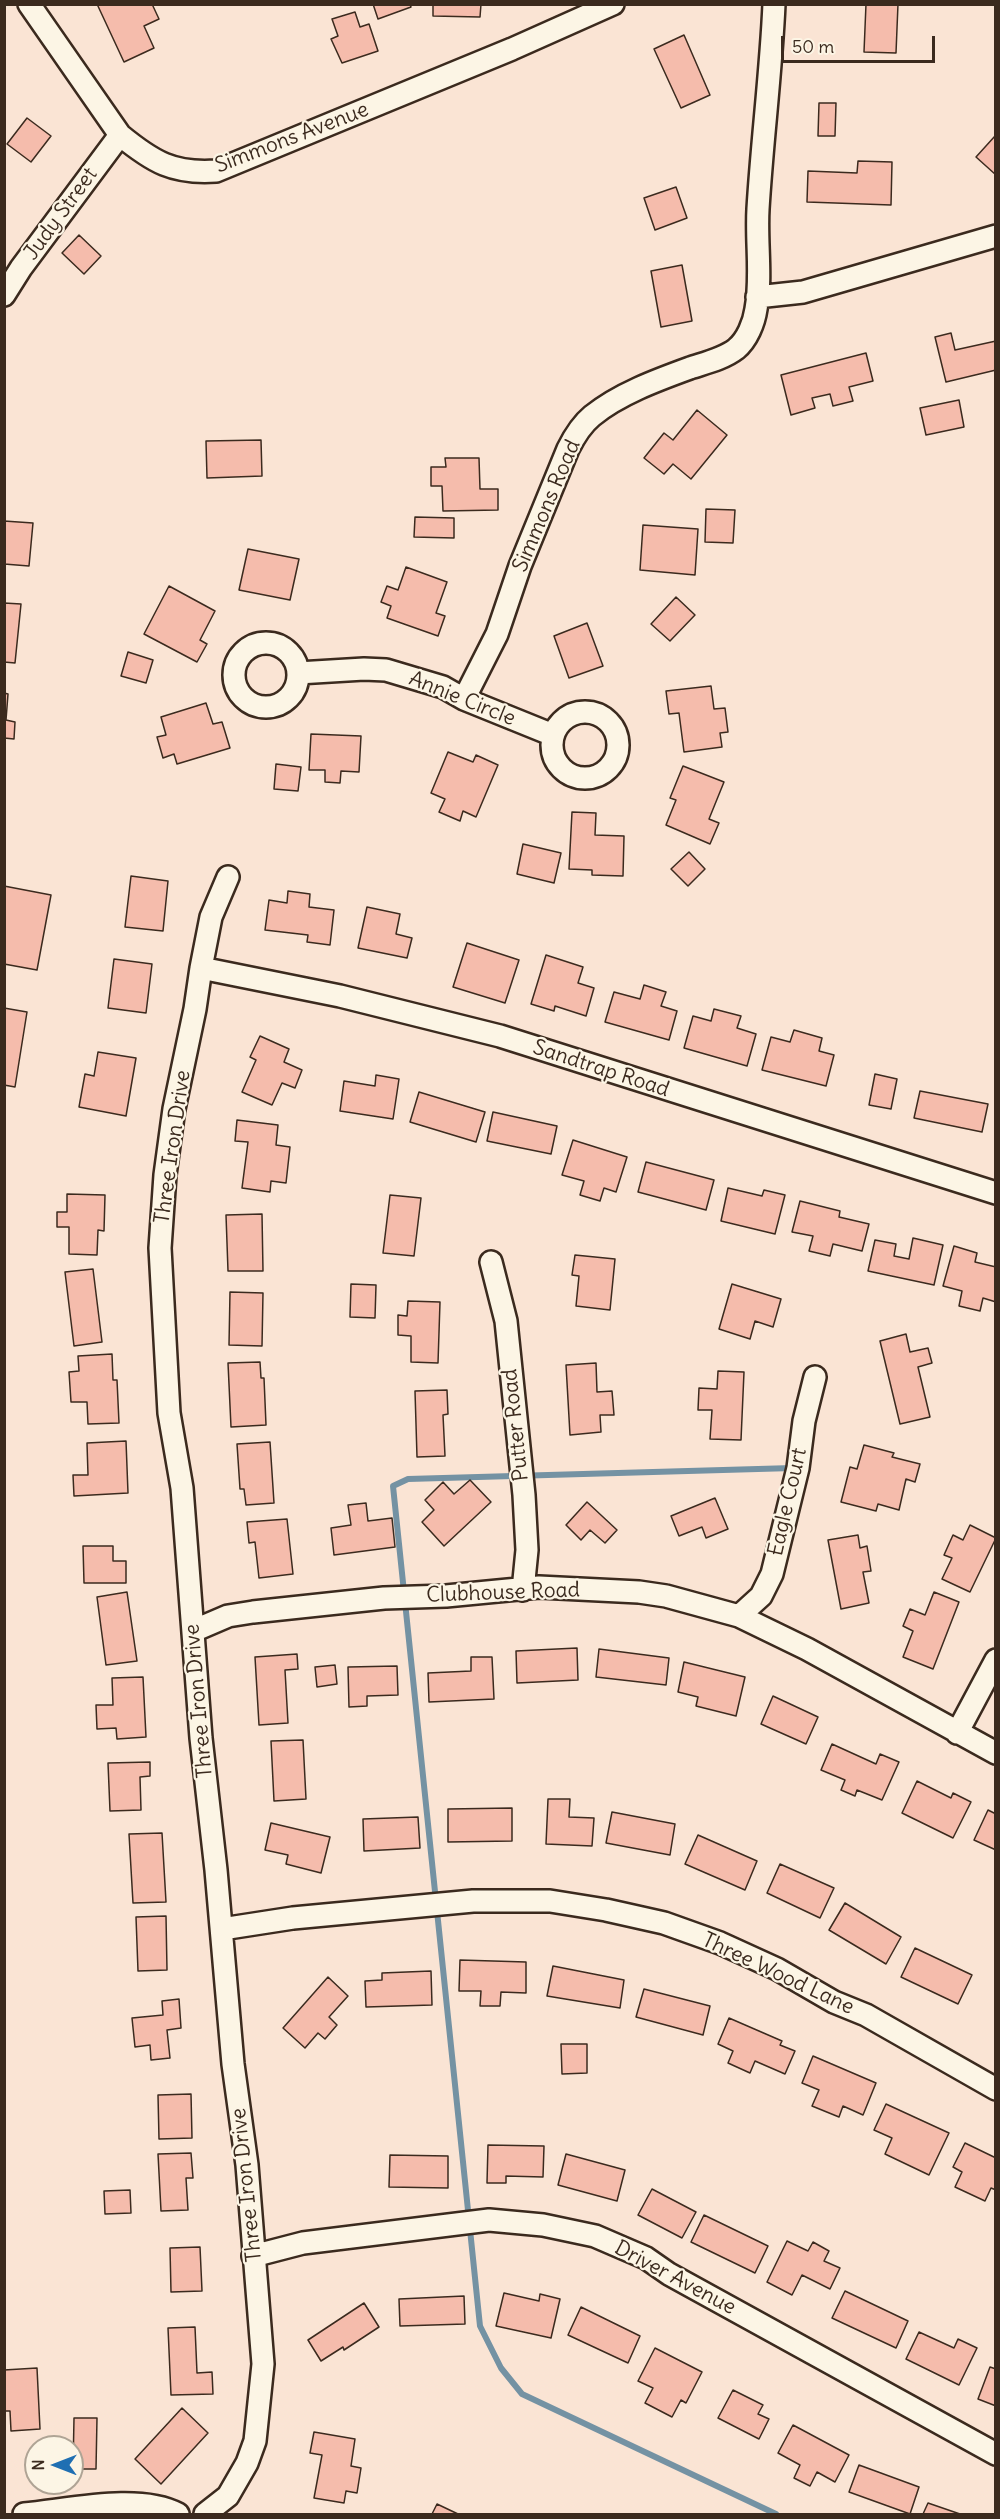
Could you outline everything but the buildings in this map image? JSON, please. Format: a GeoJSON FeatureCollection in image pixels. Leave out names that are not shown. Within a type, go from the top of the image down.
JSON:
{"type":"FeatureCollection","features":[{"type":"Feature","properties":{"kind":"street","name":"Simmons Avenue"},"geometry":{"type":"LineString","coordinates":[[29,4],[120,135],[133,146],[172,169],[193,172],[216,171],[512,49],[613,4]]}},
{"type":"Feature","properties":{"kind":"street"},"geometry":{"type":"LineString","coordinates":[[774,4],[771,74],[758,212],[757,297],[803,292],[996,236]]}},
{"type":"Feature","properties":{"kind":"street","name":"Judy Street"},"geometry":{"type":"LineString","coordinates":[[4,295],[21,268],[120,135]]}},
{"type":"Feature","properties":{"kind":"street","name":"Simmons Road"},"geometry":{"type":"LineString","coordinates":[[464,699],[497,634],[520,566],[568,449],[578,432],[592,416],[634,392],[658,380],[723,356],[737,348],[749,332],[756,310],[757,297]]}},
{"type":"Feature","properties":{"kind":"street","name":"Annie Circle"},"geometry":{"type":"LineString","coordinates":[[298,673],[386,670],[434,684],[464,699],[553,735]]}},
{"type":"Feature","properties":{"kind":"street","name":"Three Iron Drive"},"geometry":{"type":"LineString","coordinates":[[205,2514],[228,2496],[247,2463],[255,2441],[263,2364],[247,2165],[234,2064],[201,1737],[182,1488],[169,1413],[160,1248],[165,1175],[174,1109],[195,1010],[211,917],[228,877]]}},
{"type":"Feature","properties":{"kind":"street","name":"Sandtrap Road"},"geometry":{"type":"LineString","coordinates":[[201,968],[340,996],[500,1036],[996,1193]]}},
{"type":"Feature","properties":{"kind":"street","name":"Putter Road"},"geometry":{"type":"LineString","coordinates":[[491,1263],[506,1321],[524,1495],[526,1550],[523,1590]]}},
{"type":"Feature","properties":{"kind":"street","name":"Eagle Court"},"geometry":{"type":"LineString","coordinates":[[739,1616],[761,1596],[772,1574],[798,1468],[804,1421],[815,1377]]}},
{"type":"Feature","properties":{"kind":"street","name":"Clubhouse Road"},"geometry":{"type":"LineString","coordinates":[[193,1631],[228,1616],[384,1598],[562,1587],[666,1596],[739,1616],[807,1649],[996,1753]]}},
{"type":"Feature","properties":{"kind":"street"},"geometry":{"type":"LineString","coordinates":[[957,1733],[996,1660]]}},
{"type":"Feature","properties":{"kind":"street","name":"Three Wood Lane"},"geometry":{"type":"LineString","coordinates":[[222,1929],[292,1918],[473,1901],[550,1901],[606,1910],[664,1923],[720,1942],[777,1969],[834,2002],[866,2015],[996,2089]]}},
{"type":"Feature","properties":{"kind":"street","name":"Driver Avenue"},"geometry":{"type":"LineString","coordinates":[[253,2256],[303,2243],[489,2220],[543,2225],[595,2236],[646,2258],[669,2274],[996,2454]]}},
{"type":"Feature","properties":{"kind":"street"},"geometry":{"type":"LineString","coordinates":[[24,2514],[130,2503],[153,2505],[178,2514]]}},
{"type":"Feature","properties":{"kind":"waterway"},"geometry":{"type":"LineString","coordinates":[[776,2514],[522,2394],[501,2368],[480,2326],[393,1486],[408,1479],[793,1468]]}}]}
